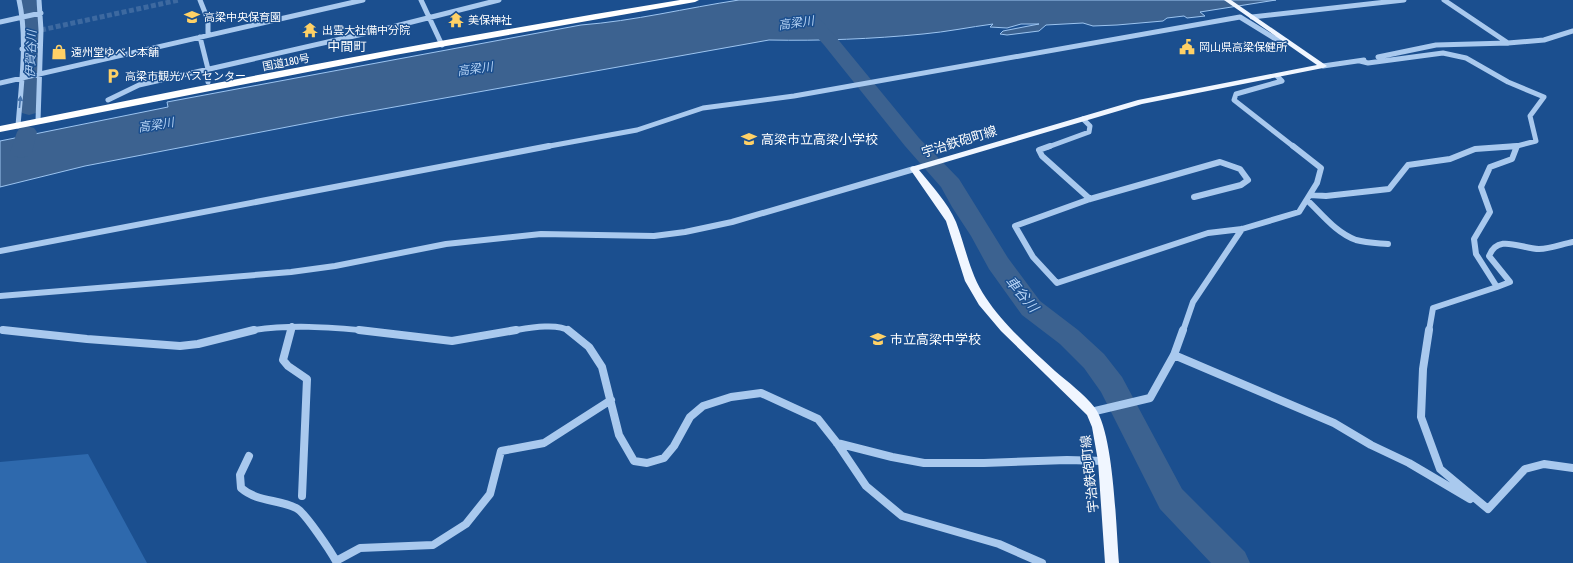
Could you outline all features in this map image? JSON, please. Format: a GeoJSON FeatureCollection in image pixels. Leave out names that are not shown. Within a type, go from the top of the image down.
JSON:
{"type":"FeatureCollection","features":[{"type":"Feature","properties":{"kind":"highway","name":"国道180号"},"geometry":{"type":"LineString","coordinates":[[38,117],[122,104],[654,0]]}},
{"type":"Feature","properties":{"kind":"highway","name":"国道180号"},"geometry":{"type":"LineString","coordinates":[[0,129],[18,122],[108,100],[440,42],[695,0]]}},
{"type":"Feature","properties":{"kind":"highway","name":"国道180号"},"geometry":{"type":"LineString","coordinates":[[0,122],[18,122]]}},
{"type":"Feature","properties":{"kind":"main road"},"geometry":{"type":"LineString","coordinates":[[1227,0],[1323,66]]}},
{"type":"Feature","properties":{"kind":"main road","name":"宇治鉄砲町線"},"geometry":{"type":"LineString","coordinates":[[1112,563],[1104,461],[1098,427],[1091,412],[1075,394],[1046,369],[1005,328],[983,302],[970,281],[951,221],[918,168],[1141,102],[1323,66]]}},
{"type":"Feature","properties":{"kind":"street"},"geometry":{"type":"LineString","coordinates":[[18,122],[23,78],[25,17],[19,0]]}},
{"type":"Feature","properties":{"kind":"street"},"geometry":{"type":"LineString","coordinates":[[38,117],[39,0]]}},
{"type":"Feature","properties":{"kind":"street"},"geometry":{"type":"LineString","coordinates":[[200,0],[208,20],[208,35]]}},
{"type":"Feature","properties":{"kind":"street"},"geometry":{"type":"LineString","coordinates":[[0,83],[363,0]]}},
{"type":"Feature","properties":{"kind":"street"},"geometry":{"type":"LineString","coordinates":[[421,0],[440,42]]}},
{"type":"Feature","properties":{"kind":"street"},"geometry":{"type":"LineString","coordinates":[[108,100],[139,85],[430,18],[499,0]]}},
{"type":"Feature","properties":{"kind":"street"},"geometry":{"type":"LineString","coordinates":[[1252,17],[1404,0]]}},
{"type":"Feature","properties":{"kind":"street"},"geometry":{"type":"LineString","coordinates":[[1444,0],[1508,44]]}},
{"type":"Feature","properties":{"kind":"street"},"geometry":{"type":"LineString","coordinates":[[0,22],[39,13]]}},
{"type":"Feature","properties":{"kind":"street"},"geometry":{"type":"LineString","coordinates":[[0,251],[460,162],[637,130],[703,108],[794,96],[1106,39],[1240,17],[1274,38],[1286,41]]}},
{"type":"Feature","properties":{"kind":"street"},"geometry":{"type":"LineString","coordinates":[[1323,66],[1360,61],[1436,46],[1508,44],[1544,40],[1573,31]]}},
{"type":"Feature","properties":{"kind":"street"},"geometry":{"type":"LineString","coordinates":[[200,37],[208,69],[208,82]]}},
{"type":"Feature","properties":{"kind":"street"},"geometry":{"type":"LineString","coordinates":[[24,49],[39,46]]}},
{"type":"Feature","properties":{"kind":"street"},"geometry":{"type":"LineString","coordinates":[[1308,197],[1389,189],[1408,165],[1450,159],[1475,149],[1517,146],[1536,141],[1530,116],[1544,97],[1508,82],[1466,58],[1443,53],[1368,63],[1360,61]]}},
{"type":"Feature","properties":{"kind":"street"},"geometry":{"type":"LineString","coordinates":[[1194,197],[1241,186],[1248,180],[1245,172],[1232,164],[1220,162],[1090,199],[1015,226],[1033,257],[1057,283],[1208,233],[1242,228],[1273,221],[1299,212],[1317,183],[1321,168],[1234,100],[1236,94],[1282,81],[1277,76]]}},
{"type":"Feature","properties":{"kind":"street"},"geometry":{"type":"LineString","coordinates":[[1083,119],[1090,126],[1089,132],[1039,150],[1042,156],[1090,199]]}},
{"type":"Feature","properties":{"kind":"street"},"geometry":{"type":"LineString","coordinates":[[1496,287],[1476,254],[1474,239],[1490,212],[1481,187],[1490,167],[1512,159],[1517,146]]}},
{"type":"Feature","properties":{"kind":"street"},"geometry":{"type":"LineString","coordinates":[[0,296],[291,272],[335,266],[446,244],[541,234],[654,236],[686,232],[732,222],[918,168]]}},
{"type":"Feature","properties":{"kind":"street"},"geometry":{"type":"LineString","coordinates":[[1308,197],[1342,232],[1352,238],[1365,242],[1388,244]]}},
{"type":"Feature","properties":{"kind":"street"},"geometry":{"type":"LineString","coordinates":[[1091,412],[1150,398],[1174,355],[1193,302],[1242,228]]}},
{"type":"Feature","properties":{"kind":"street"},"geometry":{"type":"LineString","coordinates":[[1488,509],[1440,469],[1421,418],[1423,369],[1433,308],[1473,296],[1510,282],[1489,256],[1490,251],[1496,245],[1512,243],[1539,249],[1573,242]]}},
{"type":"Feature","properties":{"kind":"street"},"geometry":{"type":"LineString","coordinates":[[292,326],[284,360],[288,366],[307,379],[302,496]]}},
{"type":"Feature","properties":{"kind":"street"},"geometry":{"type":"LineString","coordinates":[[0,330],[87,339],[180,346],[198,344],[249,332],[292,326],[408,335],[452,341],[529,328],[553,327],[566,329],[590,347],[602,367],[619,435],[634,461],[647,463],[664,458],[674,446],[690,417],[703,406],[731,397],[761,393],[818,419],[837,443],[866,486],[902,516],[999,544],[1042,563]]}},
{"type":"Feature","properties":{"kind":"street"},"geometry":{"type":"LineString","coordinates":[[1174,355],[1334,423],[1371,445],[1409,463],[1488,509]]}},
{"type":"Feature","properties":{"kind":"street"},"geometry":{"type":"LineString","coordinates":[[249,456],[240,475],[241,488],[249,495],[298,508],[329,548],[337,562],[360,548],[433,545],[466,524],[490,494],[501,451],[544,443],[611,400]]}},
{"type":"Feature","properties":{"kind":"street"},"geometry":{"type":"LineString","coordinates":[[837,443],[892,457],[924,462],[984,463],[1067,460],[1104,461]]}},
{"type":"Feature","properties":{"kind":"street"},"geometry":{"type":"LineString","coordinates":[[1488,509],[1525,469],[1544,464],[1573,468]]}},
{"type":"Feature","properties":{"kind":"shaded area"},"geometry":{"type":"Polygon","coordinates":[[[88,454],[147,563],[0,563],[0,462],[88,454]]]}},
{"type":"Feature","properties":{"kind":"water","name":"高梁川"},"geometry":{"type":"Polygon","coordinates":[[[739,0],[1276,0],[1200,12],[1205,16],[1187,18],[1184,16],[1167,18],[1163,21],[1117,25],[1093,26],[1083,23],[1046,25],[1039,31],[1007,35],[1000,34],[1003,31],[1039,24],[1021,24],[1007,28],[990,27],[993,24],[904,36],[769,40],[344,116],[85,166],[0,187],[0,141],[168,107],[167,102],[581,25],[640,17],[739,0]]]}},
{"type":"Feature","properties":{"kind":"waterway","name":"伊賀谷川"},"geometry":{"type":"LineString","coordinates":[[28,0],[32,20],[29,109]]}},
{"type":"Feature","properties":{"kind":"waterway","name":"車谷川"},"geometry":{"type":"LineString","coordinates":[[811,20],[830,41],[912,142],[951,184],[963,207],[982,234],[998,263],[1031,308],[1069,337],[1094,361],[1112,385],[1171,499],[1233,563]]}},
{"type":"Feature","properties":{"kind":"waterway","name":"伊賀谷川"},"geometry":{"type":"LineString","coordinates":[[21,152],[27,132]]}},
{"type":"Feature","properties":{"kind":"tunnel"},"geometry":{"type":"LineString","coordinates":[[41,30],[179,0]]}},
{"type":"Feature","properties":{"kind":"place","name":"高梁中央保育園"},"geometry":{"type":"Point","coordinates":[192,17]}},
{"type":"Feature","properties":{"kind":"place","name":"美保神社"},"geometry":{"type":"Point","coordinates":[456,20]}},
{"type":"Feature","properties":{"kind":"place","name":"出雲大社備中分院"},"geometry":{"type":"Point","coordinates":[310,30]}},
{"type":"Feature","properties":{"kind":"place","name":"岡山県高梁保健所"},"geometry":{"type":"Point","coordinates":[1187,47]}},
{"type":"Feature","properties":{"kind":"place","name":"遠州堂ゆべし本舗"},"geometry":{"type":"Point","coordinates":[59,52]}},
{"type":"Feature","properties":{"kind":"place","name":"高梁市観光バスセンター"},"geometry":{"type":"Point","coordinates":[113,76]}},
{"type":"Feature","properties":{"kind":"place","name":"高梁市立高梁小学校"},"geometry":{"type":"Point","coordinates":[749,139]}},
{"type":"Feature","properties":{"kind":"place","name":"市立高梁中学校"},"geometry":{"type":"Point","coordinates":[878,339]}},
{"type":"Feature","properties":{"kind":"district","name":"中間町"},"geometry":{"type":"Point","coordinates":[347,46]}}]}
